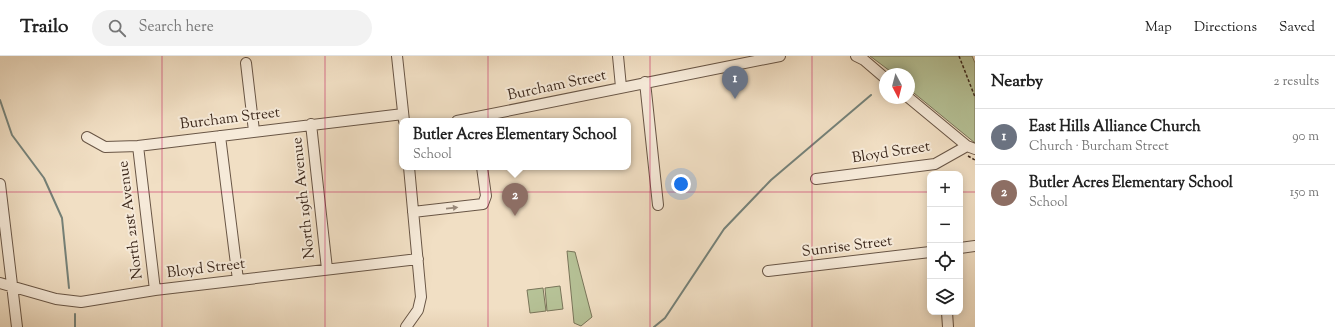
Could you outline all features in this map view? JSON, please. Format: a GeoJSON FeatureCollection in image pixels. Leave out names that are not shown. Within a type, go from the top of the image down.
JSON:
{"type":"FeatureCollection","features":[{"type":"Feature","properties":{"kind":"street"},"geometry":{"type":"LineString","coordinates":[[397,56],[403,117]]}},
{"type":"Feature","properties":{"kind":"street"},"geometry":{"type":"LineString","coordinates":[[618,56],[621,88]]}},
{"type":"Feature","properties":{"kind":"street","name":"Burcham Street"},"geometry":{"type":"LineString","coordinates":[[480,118],[645,82],[780,56]]}},
{"type":"Feature","properties":{"kind":"street"},"geometry":{"type":"LineString","coordinates":[[856,56],[864,60],[879,73]]}},
{"type":"Feature","properties":{"kind":"street"},"geometry":{"type":"LineString","coordinates":[[246,63],[254,131]]}},
{"type":"Feature","properties":{"kind":"street"},"geometry":{"type":"LineString","coordinates":[[645,82],[658,205]]}},
{"type":"Feature","properties":{"kind":"street"},"geometry":{"type":"LineString","coordinates":[[915,103],[971,148]]}},
{"type":"Feature","properties":{"kind":"street","name":"Burcham Street"},"geometry":{"type":"LineString","coordinates":[[87,137],[105,147],[138,146],[311,124],[403,117]]}},
{"type":"Feature","properties":{"kind":"street","name":"North 19th Avenue"},"geometry":{"type":"LineString","coordinates":[[311,124],[327,269]]}},
{"type":"Feature","properties":{"kind":"street"},"geometry":{"type":"LineString","coordinates":[[220,136],[238,280]]}},
{"type":"Feature","properties":{"kind":"street","name":"North 21st Avenue"},"geometry":{"type":"LineString","coordinates":[[138,146],[155,290]]}},
{"type":"Feature","properties":{"kind":"street","name":"Bloyd Street"},"geometry":{"type":"LineString","coordinates":[[816,179],[936,169],[971,148]]}},
{"type":"Feature","properties":{"kind":"street"},"geometry":{"type":"LineString","coordinates":[[409,170],[421,297],[418,310],[409,323]]}},
{"type":"Feature","properties":{"kind":"street"},"geometry":{"type":"LineString","coordinates":[[414,212],[483,204],[486,196],[482,170]]}},
{"type":"Feature","properties":{"kind":"street"},"geometry":{"type":"LineString","coordinates":[[0,184],[17,327]]}},
{"type":"Feature","properties":{"kind":"street"},"geometry":{"type":"LineString","coordinates":[[963,248],[975,246]]}},
{"type":"Feature","properties":{"kind":"street","name":"Sunrise Street"},"geometry":{"type":"LineString","coordinates":[[768,272],[927,252]]}},
{"type":"Feature","properties":{"kind":"street","name":"Bloyd Street"},"geometry":{"type":"LineString","coordinates":[[0,283],[56,299],[81,302],[155,290],[418,259]]}},
{"type":"Feature","properties":{"kind":"street"},"geometry":{"type":"LineString","coordinates":[[947,315],[948,327]]}},
{"type":"Feature","properties":{"kind":"path"},"geometry":{"type":"LineString","coordinates":[[959,56],[975,97]]}},
{"type":"Feature","properties":{"kind":"green space"},"geometry":{"type":"Polygon","coordinates":[[[870,56],[972,56],[975,63],[975,143],[915,94],[915,68],[886,68],[870,56]]]}},
{"type":"Feature","properties":{"kind":"green space"},"geometry":{"type":"Polygon","coordinates":[[[567,251],[575,252],[592,317],[581,326],[574,323],[567,251]]]}},
{"type":"Feature","properties":{"kind":"green space"},"geometry":{"type":"Polygon","coordinates":[[[560,286],[563,309],[547,311],[545,288],[560,286]]]}},
{"type":"Feature","properties":{"kind":"green space"},"geometry":{"type":"Polygon","coordinates":[[[543,288],[546,311],[530,313],[527,290],[543,288]]]}},
{"type":"Feature","properties":{"kind":"waterway"},"geometry":{"type":"LineString","coordinates":[[654,327],[665,318],[724,229],[771,180],[871,95]]}},
{"type":"Feature","properties":{"kind":"waterway"},"geometry":{"type":"LineString","coordinates":[[0,100],[12,135],[44,178],[62,218],[69,288]]}},
{"type":"Feature","properties":{"kind":"waterway"},"geometry":{"type":"LineString","coordinates":[[75,314],[75,327]]}},
{"type":"Feature","properties":{"kind":"place","name":"East Hills Alliance Church"},"geometry":{"type":"Point","coordinates":[735,99]}},
{"type":"Feature","properties":{"kind":"place","name":"Butler Acres Elementary School"},"geometry":{"type":"Point","coordinates":[515,216]}}]}
